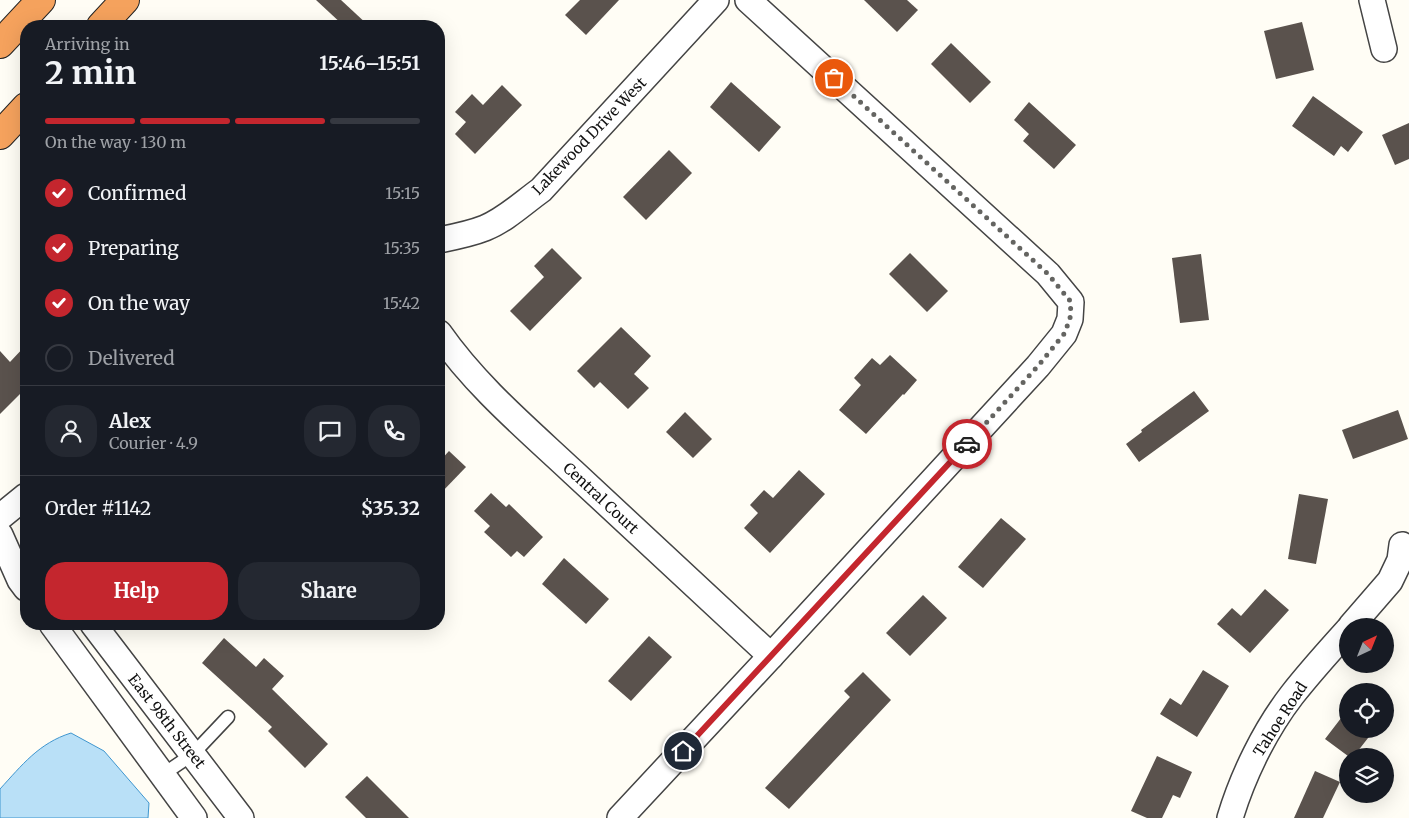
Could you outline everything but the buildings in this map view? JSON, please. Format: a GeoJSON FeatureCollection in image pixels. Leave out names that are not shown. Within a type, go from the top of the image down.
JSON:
{"type":"FeatureCollection","features":[{"type":"Feature","properties":{"kind":"highway"},"geometry":{"type":"LineString","coordinates":[[22,20],[41,0]]}},
{"type":"Feature","properties":{"kind":"highway"},"geometry":{"type":"LineString","coordinates":[[107,20],[125,0]]}},
{"type":"Feature","properties":{"kind":"highway"},"geometry":{"type":"LineString","coordinates":[[0,44],[20,23]]}},
{"type":"Feature","properties":{"kind":"highway"},"geometry":{"type":"LineString","coordinates":[[0,135],[20,113]]}},
{"type":"Feature","properties":{"kind":"street","name":"Lakewood Drive West"},"geometry":{"type":"LineString","coordinates":[[445,239],[486,227],[511,212],[540,190],[716,0]]}},
{"type":"Feature","properties":{"kind":"street"},"geometry":{"type":"LineString","coordinates":[[620,818],[1038,366],[1064,334],[1070,319],[1071,302],[1048,274],[748,0]]}},
{"type":"Feature","properties":{"kind":"street"},"geometry":{"type":"LineString","coordinates":[[1372,0],[1384,49]]}},
{"type":"Feature","properties":{"kind":"street","name":"Central Court"},"geometry":{"type":"LineString","coordinates":[[445,342],[457,359],[488,391],[771,656]]}},
{"type":"Feature","properties":{"kind":"street"},"geometry":{"type":"LineString","coordinates":[[0,517],[20,501]]}},
{"type":"Feature","properties":{"kind":"street"},"geometry":{"type":"LineString","coordinates":[[0,527],[20,542]]}},
{"type":"Feature","properties":{"kind":"street"},"geometry":{"type":"LineString","coordinates":[[0,535],[20,580]]}},
{"type":"Feature","properties":{"kind":"street"},"geometry":{"type":"LineString","coordinates":[[1358,618],[1390,581],[1400,560],[1402,545]]}},
{"type":"Feature","properties":{"kind":"street"},"geometry":{"type":"LineString","coordinates":[[56,630],[194,818]]}},
{"type":"Feature","properties":{"kind":"street","name":"East 98th Street"},"geometry":{"type":"LineString","coordinates":[[98,630],[241,818]]}},
{"type":"Feature","properties":{"kind":"street","name":"Tahoe Road"},"geometry":{"type":"LineString","coordinates":[[1230,818],[1234,803],[1258,749],[1291,696],[1339,640]]}},
{"type":"Feature","properties":{"kind":"lane"},"geometry":{"type":"LineString","coordinates":[[162,775],[193,754],[228,717]]}},
{"type":"Feature","properties":{"kind":"water"},"geometry":{"type":"Polygon","coordinates":[[[71,733],[104,751],[149,803],[148,818],[0,818],[0,789],[40,749],[71,733]]]}},
{"type":"Feature","properties":{"kind":"way so far"},"geometry":{"type":"LineString","coordinates":[[834,78],[1048,274],[1071,302],[1070,319],[1064,334],[1038,366],[967,444]]}},
{"type":"Feature","properties":{"kind":"route"},"geometry":{"type":"LineString","coordinates":[[683,751],[967,444]]}}]}
